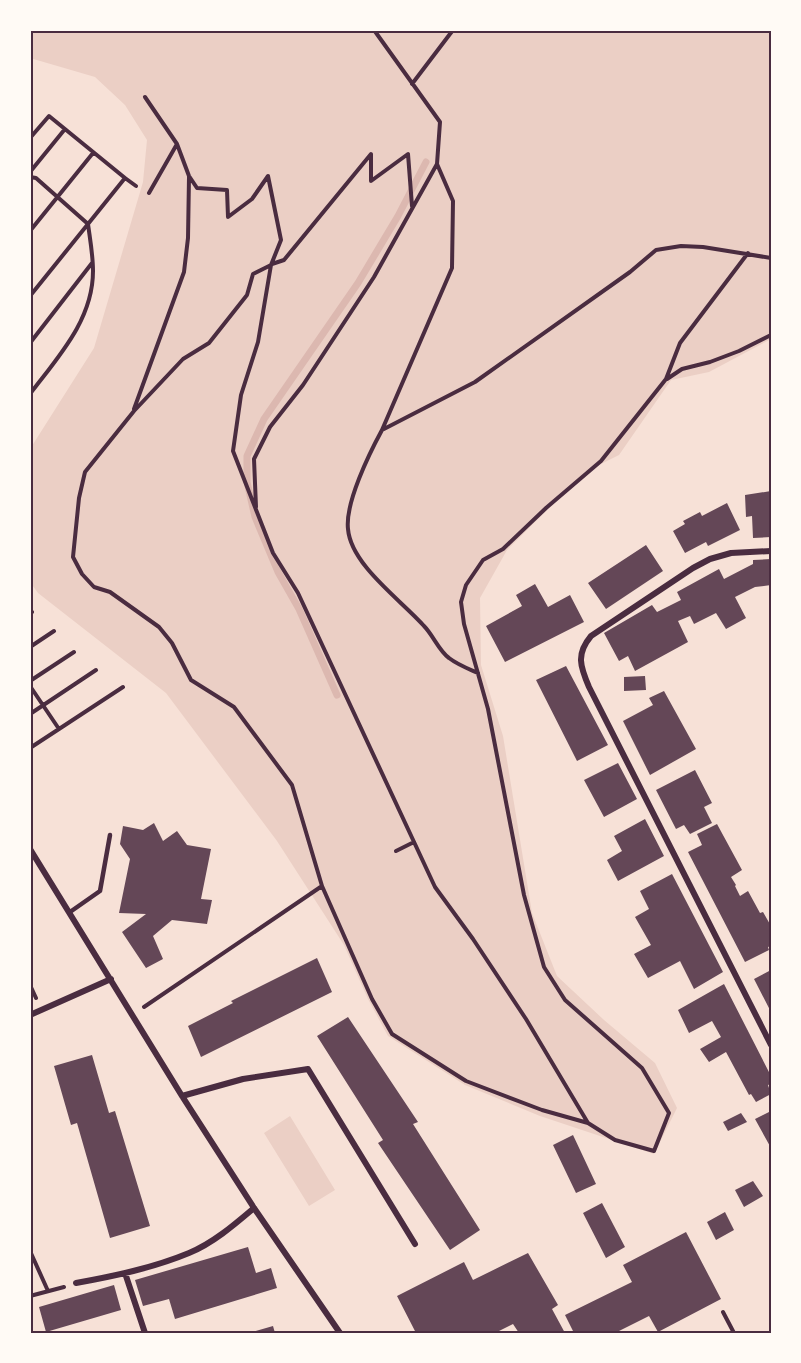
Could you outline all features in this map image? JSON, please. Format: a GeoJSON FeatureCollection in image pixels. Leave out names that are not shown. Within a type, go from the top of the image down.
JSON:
{"type":"FeatureCollection","features":[{"type":"Feature","properties":{"kind":"street"},"geometry":{"type":"LineString","coordinates":[[771,551],[731,553],[693,568],[591,636],[581,651],[581,663],[589,687],[771,1045]]}},
{"type":"Feature","properties":{"kind":"street"},"geometry":{"type":"LineString","coordinates":[[30,849],[182,1096],[254,1208],[340,1333]]}},
{"type":"Feature","properties":{"kind":"street"},"geometry":{"type":"LineString","coordinates":[[30,1015],[111,979]]}},
{"type":"Feature","properties":{"kind":"street"},"geometry":{"type":"LineString","coordinates":[[182,1096],[243,1079],[308,1069],[415,1244]]}},
{"type":"Feature","properties":{"kind":"street"},"geometry":{"type":"LineString","coordinates":[[76,1283],[126,1273],[190,1252],[226,1231],[254,1208]]}},
{"type":"Feature","properties":{"kind":"street"},"geometry":{"type":"LineString","coordinates":[[126,1273],[145,1333]]}},
{"type":"Feature","properties":{"kind":"lane"},"geometry":{"type":"LineString","coordinates":[[70,912],[100,891],[110,835]]}},
{"type":"Feature","properties":{"kind":"path"},"geometry":{"type":"LineString","coordinates":[[257,510],[254,459],[270,427],[303,385],[374,277],[437,164],[440,122],[374,30]]}},
{"type":"Feature","properties":{"kind":"path"},"geometry":{"type":"LineString","coordinates":[[412,84],[453,30]]}},
{"type":"Feature","properties":{"kind":"path"},"geometry":{"type":"LineString","coordinates":[[145,97],[177,144],[196,188],[227,190],[228,217],[252,199],[268,176],[281,240],[271,264],[258,342],[241,395],[232,451],[273,553],[298,593],[435,887],[526,1019],[588,1123]]}},
{"type":"Feature","properties":{"kind":"path"},"geometry":{"type":"LineString","coordinates":[[30,138],[49,116],[136,186]]}},
{"type":"Feature","properties":{"kind":"path"},"geometry":{"type":"LineString","coordinates":[[30,172],[64,129]]}},
{"type":"Feature","properties":{"kind":"path"},"geometry":{"type":"LineString","coordinates":[[149,193],[177,144]]}},
{"type":"Feature","properties":{"kind":"path"},"geometry":{"type":"LineString","coordinates":[[30,231],[93,153]]}},
{"type":"Feature","properties":{"kind":"path"},"geometry":{"type":"LineString","coordinates":[[412,206],[408,154],[370,181],[370,154],[284,260],[271,264],[254,274],[247,295],[209,343],[183,359],[134,411],[85,472],[79,498],[73,557],[82,574],[94,587],[110,592],[159,627],[172,643],[191,680],[234,707],[292,785],[322,886],[372,999],[392,1034],[466,1081],[542,1110],[588,1123],[615,1140],[654,1151],[669,1113],[642,1068],[565,1000],[544,967],[524,895],[488,709],[464,624],[461,602],[466,585],[483,560],[503,549],[601,461],[666,379],[680,343],[748,253]]}},
{"type":"Feature","properties":{"kind":"path"},"geometry":{"type":"LineString","coordinates":[[437,164],[453,201],[452,268],[351,500],[347,519],[348,533],[359,557],[377,580],[424,626],[448,658],[478,674]]}},
{"type":"Feature","properties":{"kind":"path"},"geometry":{"type":"LineString","coordinates":[[134,411],[184,272],[188,238],[189,176]]}},
{"type":"Feature","properties":{"kind":"path"},"geometry":{"type":"LineString","coordinates":[[30,177],[36,178],[88,224],[93,262],[87,310],[71,340],[30,394]]}},
{"type":"Feature","properties":{"kind":"path"},"geometry":{"type":"LineString","coordinates":[[30,296],[125,178]]}},
{"type":"Feature","properties":{"kind":"path"},"geometry":{"type":"LineString","coordinates":[[382,430],[475,382],[630,272],[656,250],[681,246],[748,253],[771,258]]}},
{"type":"Feature","properties":{"kind":"path"},"geometry":{"type":"LineString","coordinates":[[30,343],[93,262]]}},
{"type":"Feature","properties":{"kind":"path"},"geometry":{"type":"LineString","coordinates":[[666,379],[682,369],[711,362],[771,335]]}},
{"type":"Feature","properties":{"kind":"path"},"geometry":{"type":"LineString","coordinates":[[30,647],[54,631]]}},
{"type":"Feature","properties":{"kind":"path"},"geometry":{"type":"LineString","coordinates":[[30,681],[74,652]]}},
{"type":"Feature","properties":{"kind":"path"},"geometry":{"type":"LineString","coordinates":[[30,714],[96,670]]}},
{"type":"Feature","properties":{"kind":"path"},"geometry":{"type":"LineString","coordinates":[[30,686],[59,729]]}},
{"type":"Feature","properties":{"kind":"path"},"geometry":{"type":"LineString","coordinates":[[30,748],[123,687]]}},
{"type":"Feature","properties":{"kind":"path"},"geometry":{"type":"LineString","coordinates":[[396,851],[414,842]]}},
{"type":"Feature","properties":{"kind":"path"},"geometry":{"type":"LineString","coordinates":[[132,1014],[322,886]]}},
{"type":"Feature","properties":{"kind":"path"},"geometry":{"type":"LineString","coordinates":[[30,1251],[48,1292]]}},
{"type":"Feature","properties":{"kind":"path"},"geometry":{"type":"LineString","coordinates":[[30,1296],[76,1283]]}},
{"type":"Feature","properties":{"kind":"path"},"geometry":{"type":"LineString","coordinates":[[723,1312],[734,1333]]}},
{"type":"Feature","properties":{"kind":"shaded area"},"geometry":{"type":"Polygon","coordinates":[[[30,30],[771,30],[771,339],[709,372],[671,380],[619,455],[585,472],[507,550],[480,598],[481,665],[503,736],[532,913],[557,976],[655,1063],[677,1108],[654,1154],[540,1116],[465,1085],[388,1036],[368,999],[344,945],[277,841],[166,693],[38,593],[30,582],[30,449],[94,348],[143,182],[147,140],[125,105],[95,77],[30,58],[30,30]]]}},
{"type":"Feature","properties":{"kind":"shaded area"},"geometry":{"type":"Polygon","coordinates":[[[290,1116],[335,1190],[309,1206],[264,1133],[290,1116]]]}},
{"type":"Feature","properties":{"kind":"building"},"geometry":{"type":"Polygon","coordinates":[[[771,491],[771,537],[753,538],[752,516],[746,517],[745,495],[771,491]]]}},
{"type":"Feature","properties":{"kind":"building"},"geometry":{"type":"Polygon","coordinates":[[[727,503],[740,530],[708,546],[706,542],[685,553],[673,531],[685,524],[683,521],[700,512],[702,516],[727,503]]]}},
{"type":"Feature","properties":{"kind":"building"},"geometry":{"type":"Polygon","coordinates":[[[646,545],[663,571],[606,609],[588,583],[646,545]]]}},
{"type":"Feature","properties":{"kind":"building"},"geometry":{"type":"Polygon","coordinates":[[[771,559],[771,585],[755,587],[735,597],[746,618],[726,629],[716,613],[694,624],[690,616],[678,621],[688,642],[635,671],[628,656],[619,661],[604,633],[652,605],[657,612],[681,600],[677,592],[719,569],[724,579],[753,564],[753,560],[771,559]]]}},
{"type":"Feature","properties":{"kind":"building"},"geometry":{"type":"Polygon","coordinates":[[[535,584],[548,607],[570,595],[584,622],[505,662],[486,626],[522,606],[516,595],[535,584]]]}},
{"type":"Feature","properties":{"kind":"building"},"geometry":{"type":"Polygon","coordinates":[[[566,666],[608,745],[577,761],[536,680],[566,666]]]}},
{"type":"Feature","properties":{"kind":"building"},"geometry":{"type":"Polygon","coordinates":[[[645,676],[646,690],[624,691],[624,677],[645,676]]]}},
{"type":"Feature","properties":{"kind":"building"},"geometry":{"type":"Polygon","coordinates":[[[664,691],[696,749],[650,775],[623,721],[653,705],[649,698],[664,691]]]}},
{"type":"Feature","properties":{"kind":"building"},"geometry":{"type":"Polygon","coordinates":[[[618,763],[637,799],[604,817],[584,780],[618,763]]]}},
{"type":"Feature","properties":{"kind":"building"},"geometry":{"type":"Polygon","coordinates":[[[695,770],[712,803],[704,807],[712,823],[690,834],[684,825],[676,829],[656,790],[695,770]]]}},
{"type":"Feature","properties":{"kind":"building"},"geometry":{"type":"Polygon","coordinates":[[[645,819],[664,856],[618,881],[607,860],[622,851],[614,836],[645,819]]]}},
{"type":"Feature","properties":{"kind":"building"},"geometry":{"type":"Polygon","coordinates":[[[154,823],[163,841],[177,831],[187,845],[211,849],[201,899],[212,900],[207,924],[172,920],[153,936],[163,959],[146,968],[122,932],[146,914],[119,913],[130,859],[120,844],[123,826],[143,830],[154,823]]]}},
{"type":"Feature","properties":{"kind":"building"},"geometry":{"type":"Polygon","coordinates":[[[717,824],[742,870],[731,877],[740,896],[748,891],[760,913],[763,912],[771,926],[769,950],[745,962],[688,852],[702,845],[697,834],[717,824]]]}},
{"type":"Feature","properties":{"kind":"building"},"geometry":{"type":"Polygon","coordinates":[[[672,874],[723,972],[694,989],[680,961],[648,978],[634,954],[651,945],[635,917],[649,909],[640,891],[672,874]]]}},
{"type":"Feature","properties":{"kind":"building"},"geometry":{"type":"Polygon","coordinates":[[[317,958],[332,992],[201,1057],[188,1026],[233,1003],[231,1001],[317,958]]]}},
{"type":"Feature","properties":{"kind":"building"},"geometry":{"type":"Polygon","coordinates":[[[771,970],[771,1012],[754,979],[771,970]]]}},
{"type":"Feature","properties":{"kind":"building"},"geometry":{"type":"Polygon","coordinates":[[[724,984],[771,1076],[771,1084],[768,1085],[771,1094],[756,1102],[751,1094],[749,1095],[726,1052],[709,1062],[700,1049],[721,1037],[712,1021],[689,1033],[678,1010],[724,984]]]}},
{"type":"Feature","properties":{"kind":"building"},"geometry":{"type":"Polygon","coordinates":[[[348,1017],[418,1122],[413,1124],[480,1230],[450,1250],[378,1143],[383,1140],[317,1036],[348,1017]]]}},
{"type":"Feature","properties":{"kind":"building"},"geometry":{"type":"Polygon","coordinates":[[[92,1055],[109,1113],[115,1111],[150,1226],[110,1238],[77,1123],[71,1125],[54,1066],[92,1055]]]}},
{"type":"Feature","properties":{"kind":"building"},"geometry":{"type":"Polygon","coordinates":[[[771,1111],[771,1148],[755,1119],[771,1111]]]}},
{"type":"Feature","properties":{"kind":"building"},"geometry":{"type":"Polygon","coordinates":[[[741,1113],[747,1122],[728,1131],[723,1122],[741,1113]]]}},
{"type":"Feature","properties":{"kind":"building"},"geometry":{"type":"Polygon","coordinates":[[[573,1135],[596,1184],[576,1193],[553,1145],[573,1135]]]}},
{"type":"Feature","properties":{"kind":"building"},"geometry":{"type":"Polygon","coordinates":[[[753,1181],[763,1196],[744,1207],[735,1190],[753,1181]]]}},
{"type":"Feature","properties":{"kind":"building"},"geometry":{"type":"Polygon","coordinates":[[[602,1203],[625,1247],[606,1258],[583,1213],[602,1203]]]}},
{"type":"Feature","properties":{"kind":"building"},"geometry":{"type":"Polygon","coordinates":[[[725,1212],[734,1230],[716,1240],[707,1222],[725,1212]]]}},
{"type":"Feature","properties":{"kind":"building"},"geometry":{"type":"Polygon","coordinates":[[[686,1232],[721,1299],[658,1332],[649,1316],[615,1333],[574,1333],[565,1315],[632,1282],[623,1265],[686,1232]]]}},
{"type":"Feature","properties":{"kind":"building"},"geometry":{"type":"Polygon","coordinates":[[[248,1247],[256,1273],[271,1268],[277,1288],[175,1319],[169,1299],[143,1306],[135,1280],[248,1247]]]}},
{"type":"Feature","properties":{"kind":"building"},"geometry":{"type":"Polygon","coordinates":[[[528,1253],[558,1305],[552,1309],[565,1333],[519,1333],[513,1324],[495,1333],[416,1333],[397,1296],[464,1262],[473,1280],[528,1253]]]}},
{"type":"Feature","properties":{"kind":"building"},"geometry":{"type":"Polygon","coordinates":[[[114,1285],[121,1310],[46,1332],[39,1307],[114,1285]]]}},
{"type":"Feature","properties":{"kind":"building"},"geometry":{"type":"Polygon","coordinates":[[[273,1326],[275,1333],[252,1333],[252,1332],[273,1326]]]}},
{"type":"Feature","properties":{"kind":"waterway"},"geometry":{"type":"LineString","coordinates":[[337,695],[299,609],[278,572],[255,517],[247,482],[247,456],[264,419],[358,283],[398,216],[426,162]]}}]}
